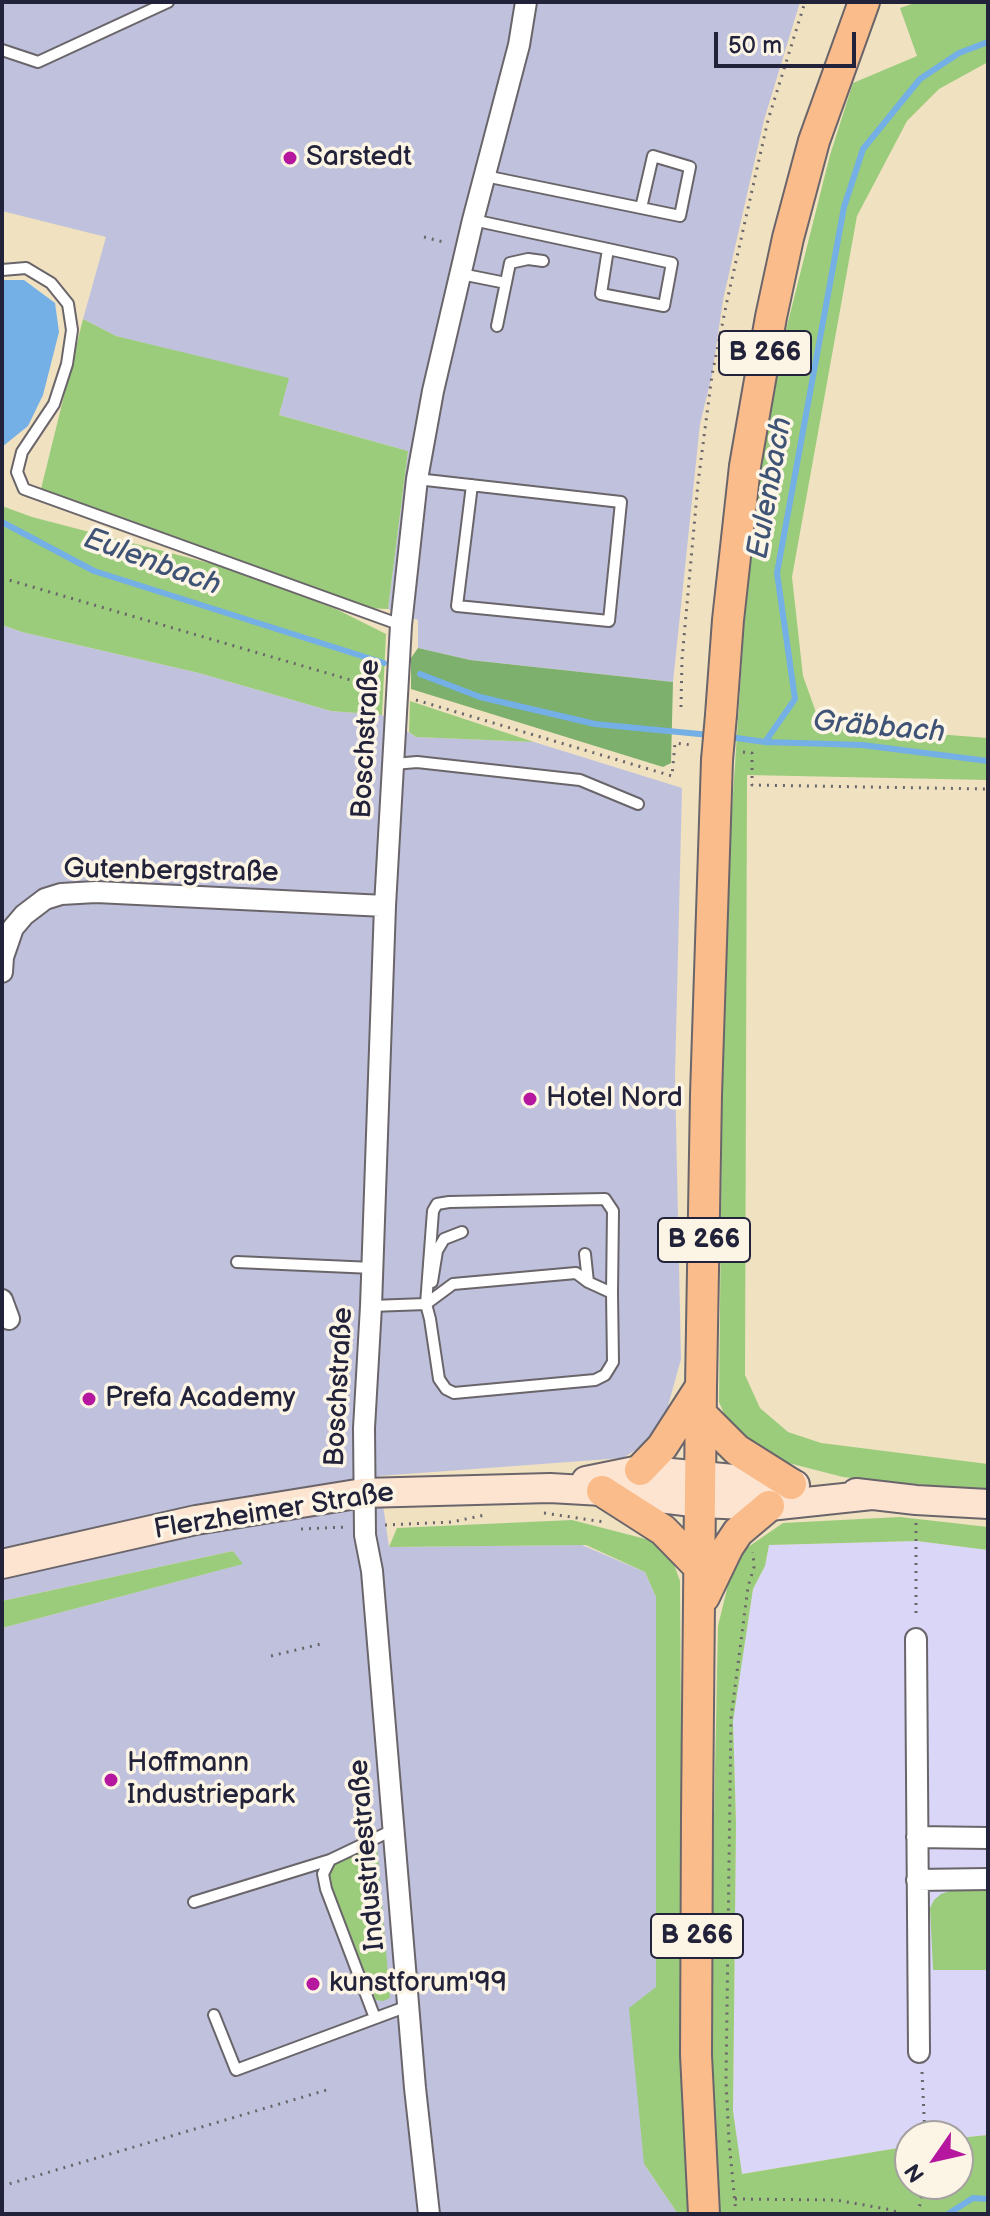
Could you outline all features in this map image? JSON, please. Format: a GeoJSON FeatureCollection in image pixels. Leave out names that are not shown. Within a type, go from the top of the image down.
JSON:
{"type":"FeatureCollection","features":[{"type":"Feature","properties":{"kind":"main road","name":"B 266"},"geometry":{"type":"LineString","coordinates":[[704,2214],[696,2055],[707,753],[721,715],[745,466],[771,317],[814,141],[864,2]]}},
{"type":"Feature","properties":{"kind":"main road"},"geometry":{"type":"LineString","coordinates":[[640,1470],[701,1400],[737,1450],[791,1484]]}},
{"type":"Feature","properties":{"kind":"main road","name":"Flerzheimer Straße"},"geometry":{"type":"LineString","coordinates":[[546,1501],[640,1470],[769,1506],[872,1495]]}},
{"type":"Feature","properties":{"kind":"main road","name":"Flerzheimer Straße"},"geometry":{"type":"LineString","coordinates":[[2,1564],[196,1520],[363,1493],[546,1501],[602,1491],[791,1484],[872,1495],[988,1504]]}},
{"type":"Feature","properties":{"kind":"main road"},"geometry":{"type":"LineString","coordinates":[[602,1491],[663,1530],[700,1568]]}},
{"type":"Feature","properties":{"kind":"main road"},"geometry":{"type":"LineString","coordinates":[[700,1606],[738,1532],[769,1506]]}},
{"type":"Feature","properties":{"kind":"street","name":"Boschstraße"},"geometry":{"type":"LineString","coordinates":[[363,1493],[385,906],[401,625],[417,479],[433,391],[473,220],[519,45],[526,2]]}},
{"type":"Feature","properties":{"kind":"street","name":"Gutenbergstraße"},"geometry":{"type":"LineString","coordinates":[[2,972],[3,957],[13,928],[45,899],[61,894],[96,892],[385,906]]}},
{"type":"Feature","properties":{"kind":"street","name":"Industriestraße"},"geometry":{"type":"LineString","coordinates":[[363,1493],[429,2214]]}},
{"type":"Feature","properties":{"kind":"street"},"geometry":{"type":"LineString","coordinates":[[916,1639],[919,2052]]}},
{"type":"Feature","properties":{"kind":"street"},"geometry":{"type":"LineString","coordinates":[[917,1837],[988,1838]]}},
{"type":"Feature","properties":{"kind":"street"},"geometry":{"type":"LineString","coordinates":[[917,1880],[988,1879]]}},
{"type":"Feature","properties":{"kind":"lane"},"geometry":{"type":"LineString","coordinates":[[2,50],[38,62],[168,2]]}},
{"type":"Feature","properties":{"kind":"lane"},"geometry":{"type":"LineString","coordinates":[[485,176],[641,208],[680,216],[690,167],[653,156],[641,208]]}},
{"type":"Feature","properties":{"kind":"lane"},"geometry":{"type":"LineString","coordinates":[[473,220],[608,249],[672,263],[664,306],[601,294],[608,249]]}},
{"type":"Feature","properties":{"kind":"lane"},"geometry":{"type":"LineString","coordinates":[[497,326],[510,263],[528,259],[543,261]]}},
{"type":"Feature","properties":{"kind":"lane"},"geometry":{"type":"LineString","coordinates":[[2,270],[26,268],[51,283],[68,304],[72,330],[67,364],[54,404],[22,452],[17,472],[24,489],[401,625]]}},
{"type":"Feature","properties":{"kind":"lane"},"geometry":{"type":"LineString","coordinates":[[461,274],[506,283]]}},
{"type":"Feature","properties":{"kind":"lane"},"geometry":{"type":"LineString","coordinates":[[417,479],[472,485],[621,502],[609,621],[457,606],[472,485]]}},
{"type":"Feature","properties":{"kind":"lane"},"geometry":{"type":"LineString","coordinates":[[394,764],[417,762],[580,780],[638,804]]}},
{"type":"Feature","properties":{"kind":"lane"},"geometry":{"type":"LineString","coordinates":[[605,1199],[613,1211],[612,1293],[613,1362],[605,1375],[595,1380],[454,1393],[446,1389],[439,1379],[426,1304],[433,1211],[437,1204],[449,1202],[605,1199]]}},
{"type":"Feature","properties":{"kind":"lane"},"geometry":{"type":"LineString","coordinates":[[426,1304],[437,1251],[444,1239],[462,1232]]}},
{"type":"Feature","properties":{"kind":"lane"},"geometry":{"type":"LineString","coordinates":[[585,1254],[588,1282]]}},
{"type":"Feature","properties":{"kind":"lane"},"geometry":{"type":"LineString","coordinates":[[237,1262],[373,1268]]}},
{"type":"Feature","properties":{"kind":"lane"},"geometry":{"type":"LineString","coordinates":[[371,1306],[426,1304],[453,1284],[576,1273],[612,1293]]}},
{"type":"Feature","properties":{"kind":"lane"},"geometry":{"type":"LineString","coordinates":[[194,1902],[330,1860],[395,1829]]}},
{"type":"Feature","properties":{"kind":"lane"},"geometry":{"type":"LineString","coordinates":[[330,1860],[323,1874],[324,1881],[375,2018]]}},
{"type":"Feature","properties":{"kind":"lane"},"geometry":{"type":"LineString","coordinates":[[214,2015],[236,2070],[408,2006]]}},
{"type":"Feature","properties":{"kind":"path"},"geometry":{"type":"LineString","coordinates":[[681,707],[683,644],[698,483],[712,375],[768,120],[805,2]]}},
{"type":"Feature","properties":{"kind":"path"},"geometry":{"type":"LineString","coordinates":[[424,237],[467,248]]}},
{"type":"Feature","properties":{"kind":"path"},"geometry":{"type":"LineString","coordinates":[[2,578],[672,776],[675,743],[707,753]]}},
{"type":"Feature","properties":{"kind":"path"},"geometry":{"type":"LineString","coordinates":[[752,753],[752,785],[988,789]]}},
{"type":"Feature","properties":{"kind":"path"},"geometry":{"type":"LineString","coordinates":[[546,1501],[556,1514],[616,1524]]}},
{"type":"Feature","properties":{"kind":"path"},"geometry":{"type":"LineString","coordinates":[[300,1529],[452,1522],[498,1512]]}},
{"type":"Feature","properties":{"kind":"path"},"geometry":{"type":"LineString","coordinates":[[916,1514],[916,1639]]}},
{"type":"Feature","properties":{"kind":"path"},"geometry":{"type":"LineString","coordinates":[[736,2214],[726,2081],[731,1718],[748,1587],[754,1567],[752,1547]]}},
{"type":"Feature","properties":{"kind":"path"},"geometry":{"type":"LineString","coordinates":[[271,1656],[321,1644]]}},
{"type":"Feature","properties":{"kind":"path"},"geometry":{"type":"LineString","coordinates":[[919,2052],[925,2120]]}},
{"type":"Feature","properties":{"kind":"path"},"geometry":{"type":"LineString","coordinates":[[2,2186],[330,2089]]}},
{"type":"Feature","properties":{"kind":"path"},"geometry":{"type":"LineString","coordinates":[[735,2199],[836,2200],[902,2214]]}},
{"type":"Feature","properties":{"kind":"shaded area"},"geometry":{"type":"Polygon","coordinates":[[[2,2],[800,2],[764,120],[723,300],[712,375],[700,424],[673,682],[470,660],[418,648],[418,620],[388,609],[408,451],[279,415],[288,379],[116,336],[83,319],[106,237],[2,211],[2,2]]]}},
{"type":"Feature","properties":{"kind":"shaded area"},"geometry":{"type":"Polygon","coordinates":[[[2,625],[199,673],[331,711],[382,715],[416,737],[534,742],[682,788],[675,1076],[681,1359],[665,1417],[650,1441],[623,1458],[379,1476],[389,1547],[582,1545],[645,1572],[656,1597],[656,1987],[644,2164],[678,2214],[2,2214],[2,1628],[242,1564],[233,1551],[2,1601],[2,625]]]}},
{"type":"Feature","properties":{"kind":"shaded area"},"geometry":{"type":"Polygon","coordinates":[[[917,1541],[988,1550],[988,2135],[974,2136],[974,2120],[894,2120],[894,2149],[741,2174],[733,2111],[736,1823],[733,1720],[753,1589],[765,1566],[769,1545],[917,1541]]]}},
{"type":"Feature","properties":{"kind":"green space"},"geometry":{"type":"Polygon","coordinates":[[[918,2],[988,2],[988,62],[939,89],[907,121],[857,216],[792,577],[803,676],[818,718],[884,730],[988,738],[988,780],[747,775],[745,1375],[760,1408],[788,1432],[821,1443],[988,1464],[988,1491],[843,1477],[769,1458],[729,1425],[719,1402],[724,931],[746,598],[761,466],[784,338],[830,155],[853,83],[917,56],[900,8],[918,2]]]}},
{"type":"Feature","properties":{"kind":"green space"},"geometry":{"type":"Polygon","coordinates":[[[83,319],[116,336],[289,378],[279,415],[408,451],[388,609],[361,608],[41,489],[83,319]]]}},
{"type":"Feature","properties":{"kind":"green space"},"geometry":{"type":"Polygon","coordinates":[[[2,506],[32,517],[228,568],[336,609],[386,634],[382,715],[331,711],[199,673],[2,625],[2,506]]]}},
{"type":"Feature","properties":{"kind":"green space"},"geometry":{"type":"Polygon","coordinates":[[[418,648],[470,660],[673,682],[671,763],[663,767],[411,689],[411,658],[418,648]]]}},
{"type":"Feature","properties":{"kind":"green space"},"geometry":{"type":"Polygon","coordinates":[[[410,701],[534,742],[416,737],[409,732],[410,701]]]}},
{"type":"Feature","properties":{"kind":"green space"},"geometry":{"type":"Polygon","coordinates":[[[900,1517],[988,1527],[988,1550],[917,1541],[769,1545],[765,1566],[753,1589],[733,1721],[736,1823],[733,2111],[742,2174],[894,2149],[894,2200],[974,2200],[974,2136],[988,2135],[988,2214],[719,2214],[709,2058],[718,1626],[735,1556],[783,1523],[900,1517]]]}},
{"type":"Feature","properties":{"kind":"green space"},"geometry":{"type":"Polygon","coordinates":[[[572,1520],[661,1543],[672,1559],[680,1581],[683,2055],[694,2214],[678,2214],[644,2164],[629,2008],[656,1987],[656,1597],[645,1572],[586,1545],[389,1547],[397,1528],[572,1520]]]}},
{"type":"Feature","properties":{"kind":"green space"},"geometry":{"type":"Polygon","coordinates":[[[233,1551],[243,1564],[2,1628],[2,1601],[233,1551]]]}},
{"type":"Feature","properties":{"kind":"green space"},"geometry":{"type":"Polygon","coordinates":[[[377,1846],[390,1998],[383,2001],[376,2000],[327,1876],[332,1862],[377,1846]]]}},
{"type":"Feature","properties":{"kind":"green space"},"geometry":{"type":"Polygon","coordinates":[[[988,1889],[988,1970],[933,1970],[930,1908],[934,1900],[953,1890],[988,1889]]]}},
{"type":"Feature","properties":{"kind":"water"},"geometry":{"type":"Polygon","coordinates":[[[2,280],[24,280],[55,303],[59,332],[43,395],[28,426],[2,447],[2,280]]]}},
{"type":"Feature","properties":{"kind":"waterway","name":"Eulenbach"},"geometry":{"type":"LineString","coordinates":[[765,742],[795,699],[777,573],[844,207],[863,149],[920,79],[959,53],[988,42]]}},
{"type":"Feature","properties":{"kind":"waterway","name":"Eulenbach"},"geometry":{"type":"LineString","coordinates":[[2,522],[94,571],[384,663]]}},
{"type":"Feature","properties":{"kind":"waterway","name":"Eulenbach"},"geometry":{"type":"LineString","coordinates":[[420,674],[480,697],[595,724],[710,735]]}},
{"type":"Feature","properties":{"kind":"waterway","name":"Gräbbach"},"geometry":{"type":"LineString","coordinates":[[729,737],[765,742],[862,745],[988,761]]}},
{"type":"Feature","properties":{"kind":"waterway"},"geometry":{"type":"LineString","coordinates":[[948,2214],[973,2198],[988,2199]]}},
{"type":"Feature","properties":{"kind":"place","name":"Sarstedt"},"geometry":{"type":"Point","coordinates":[290,158]}},
{"type":"Feature","properties":{"kind":"place","name":"Hotel Nord"},"geometry":{"type":"Point","coordinates":[530,1099]}},
{"type":"Feature","properties":{"kind":"place","name":"Prefa Academy"},"geometry":{"type":"Point","coordinates":[89,1399]}},
{"type":"Feature","properties":{"kind":"place","name":"Hoffmann Industriepark"},"geometry":{"type":"Point","coordinates":[111,1780]}},
{"type":"Feature","properties":{"kind":"place","name":"kunstforum'99"},"geometry":{"type":"Point","coordinates":[313,1984]}}]}
